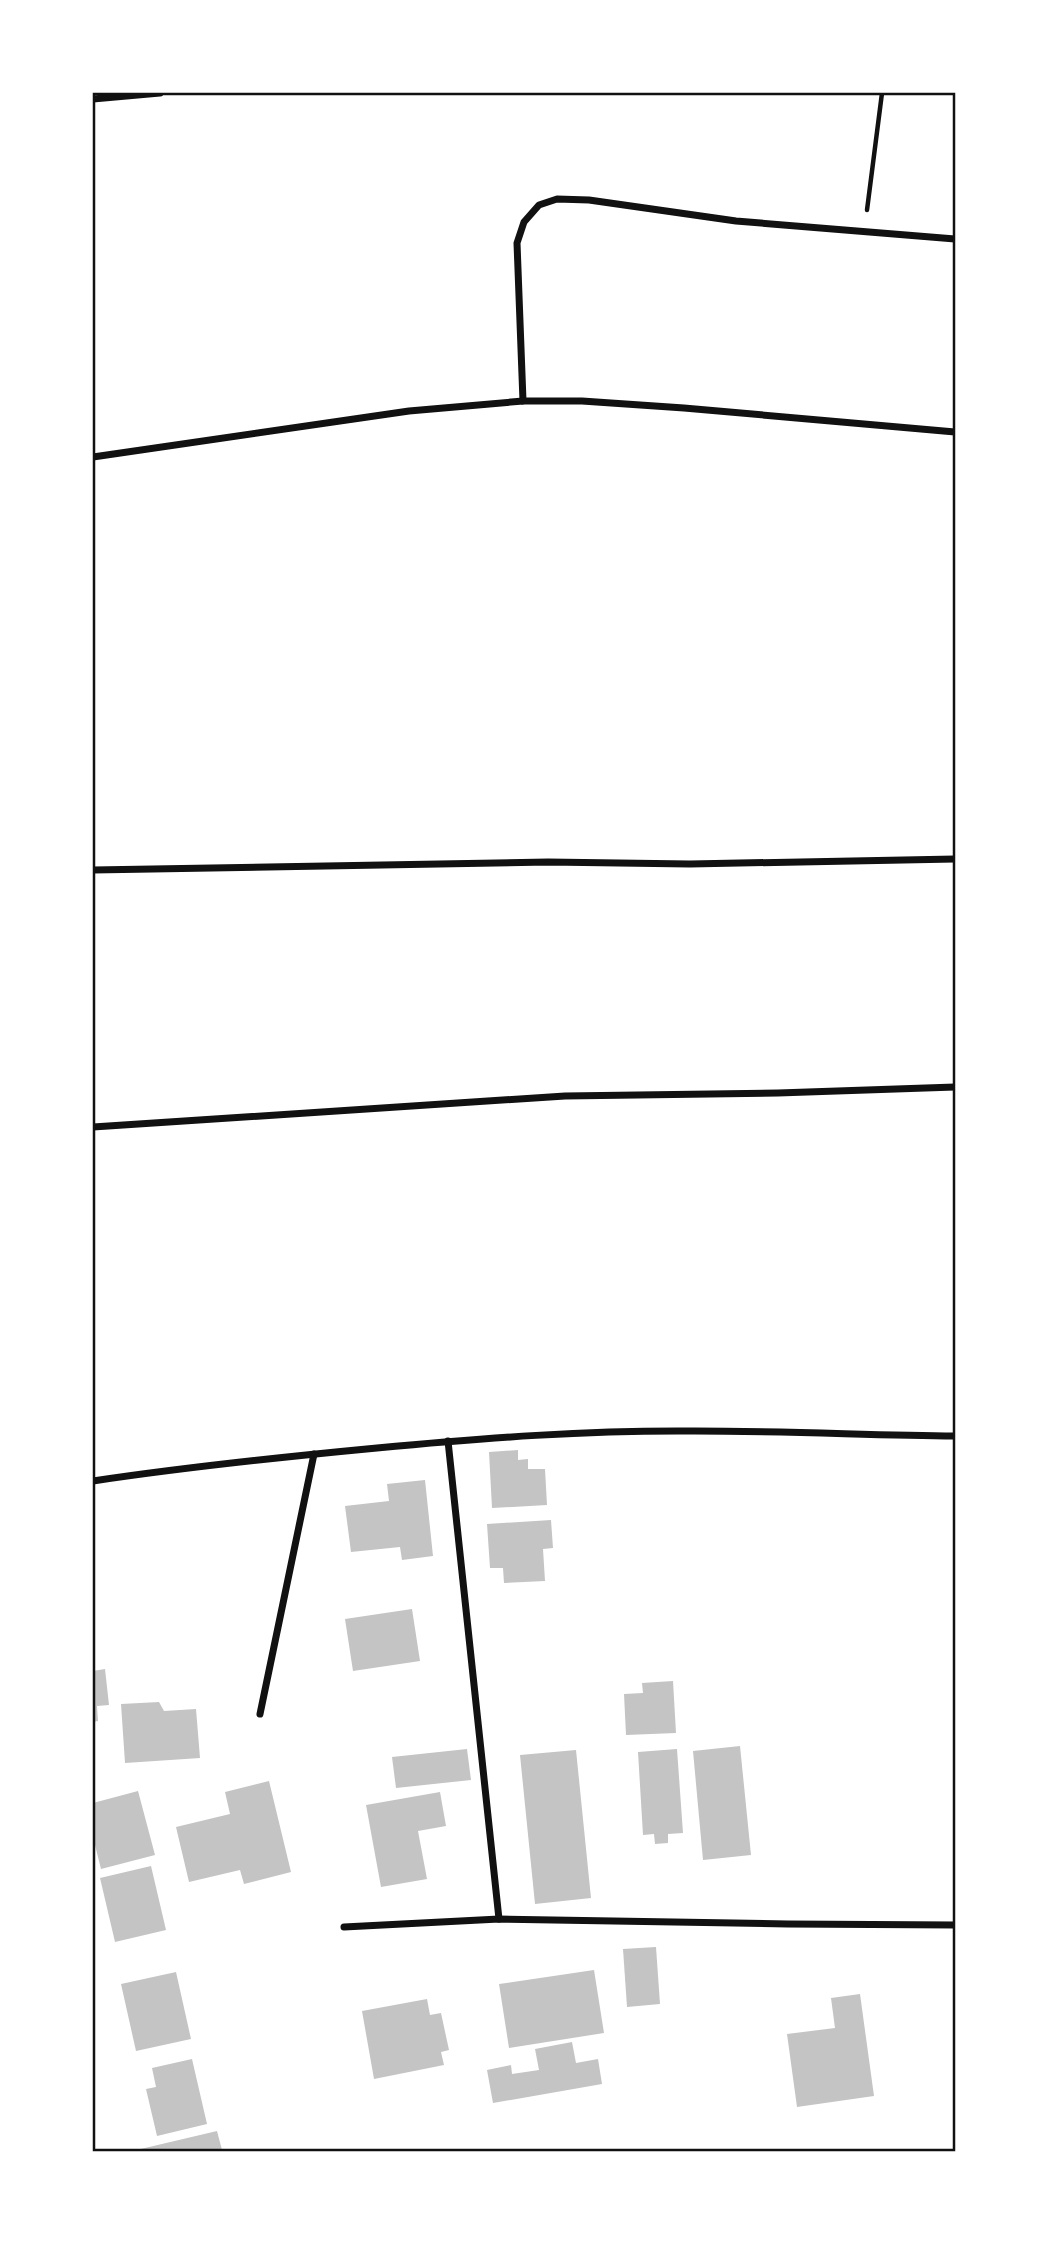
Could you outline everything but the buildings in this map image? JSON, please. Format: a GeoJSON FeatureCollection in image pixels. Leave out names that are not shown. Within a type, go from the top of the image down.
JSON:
{"type":"FeatureCollection","features":[{"type":"Feature","properties":{"kind":"street"},"geometry":{"type":"LineString","coordinates":[[93,99],[160,93]]}},
{"type":"Feature","properties":{"kind":"street"},"geometry":{"type":"LineString","coordinates":[[523,401],[517,243],[524,222],[539,205],[557,199],[589,200],[736,221],[955,239]]}},
{"type":"Feature","properties":{"kind":"street"},"geometry":{"type":"LineString","coordinates":[[93,457],[409,411],[523,401],[582,401],[684,408],[955,432]]}},
{"type":"Feature","properties":{"kind":"street"},"geometry":{"type":"LineString","coordinates":[[93,870],[955,859]]}},
{"type":"Feature","properties":{"kind":"street"},"geometry":{"type":"LineString","coordinates":[[93,1127],[565,1096],[955,1087]]}},
{"type":"Feature","properties":{"kind":"street"},"geometry":{"type":"LineString","coordinates":[[93,1481],[314,1454],[448,1441],[565,1434],[694,1431],[955,1436]]}},
{"type":"Feature","properties":{"kind":"street"},"geometry":{"type":"LineString","coordinates":[[448,1441],[499,1919]]}},
{"type":"Feature","properties":{"kind":"street"},"geometry":{"type":"LineString","coordinates":[[260,1714],[314,1454]]}},
{"type":"Feature","properties":{"kind":"street"},"geometry":{"type":"LineString","coordinates":[[344,1927],[499,1919],[955,1925]]}},
{"type":"Feature","properties":{"kind":"path"},"geometry":{"type":"LineString","coordinates":[[864,233],[882,93]]}}]}
